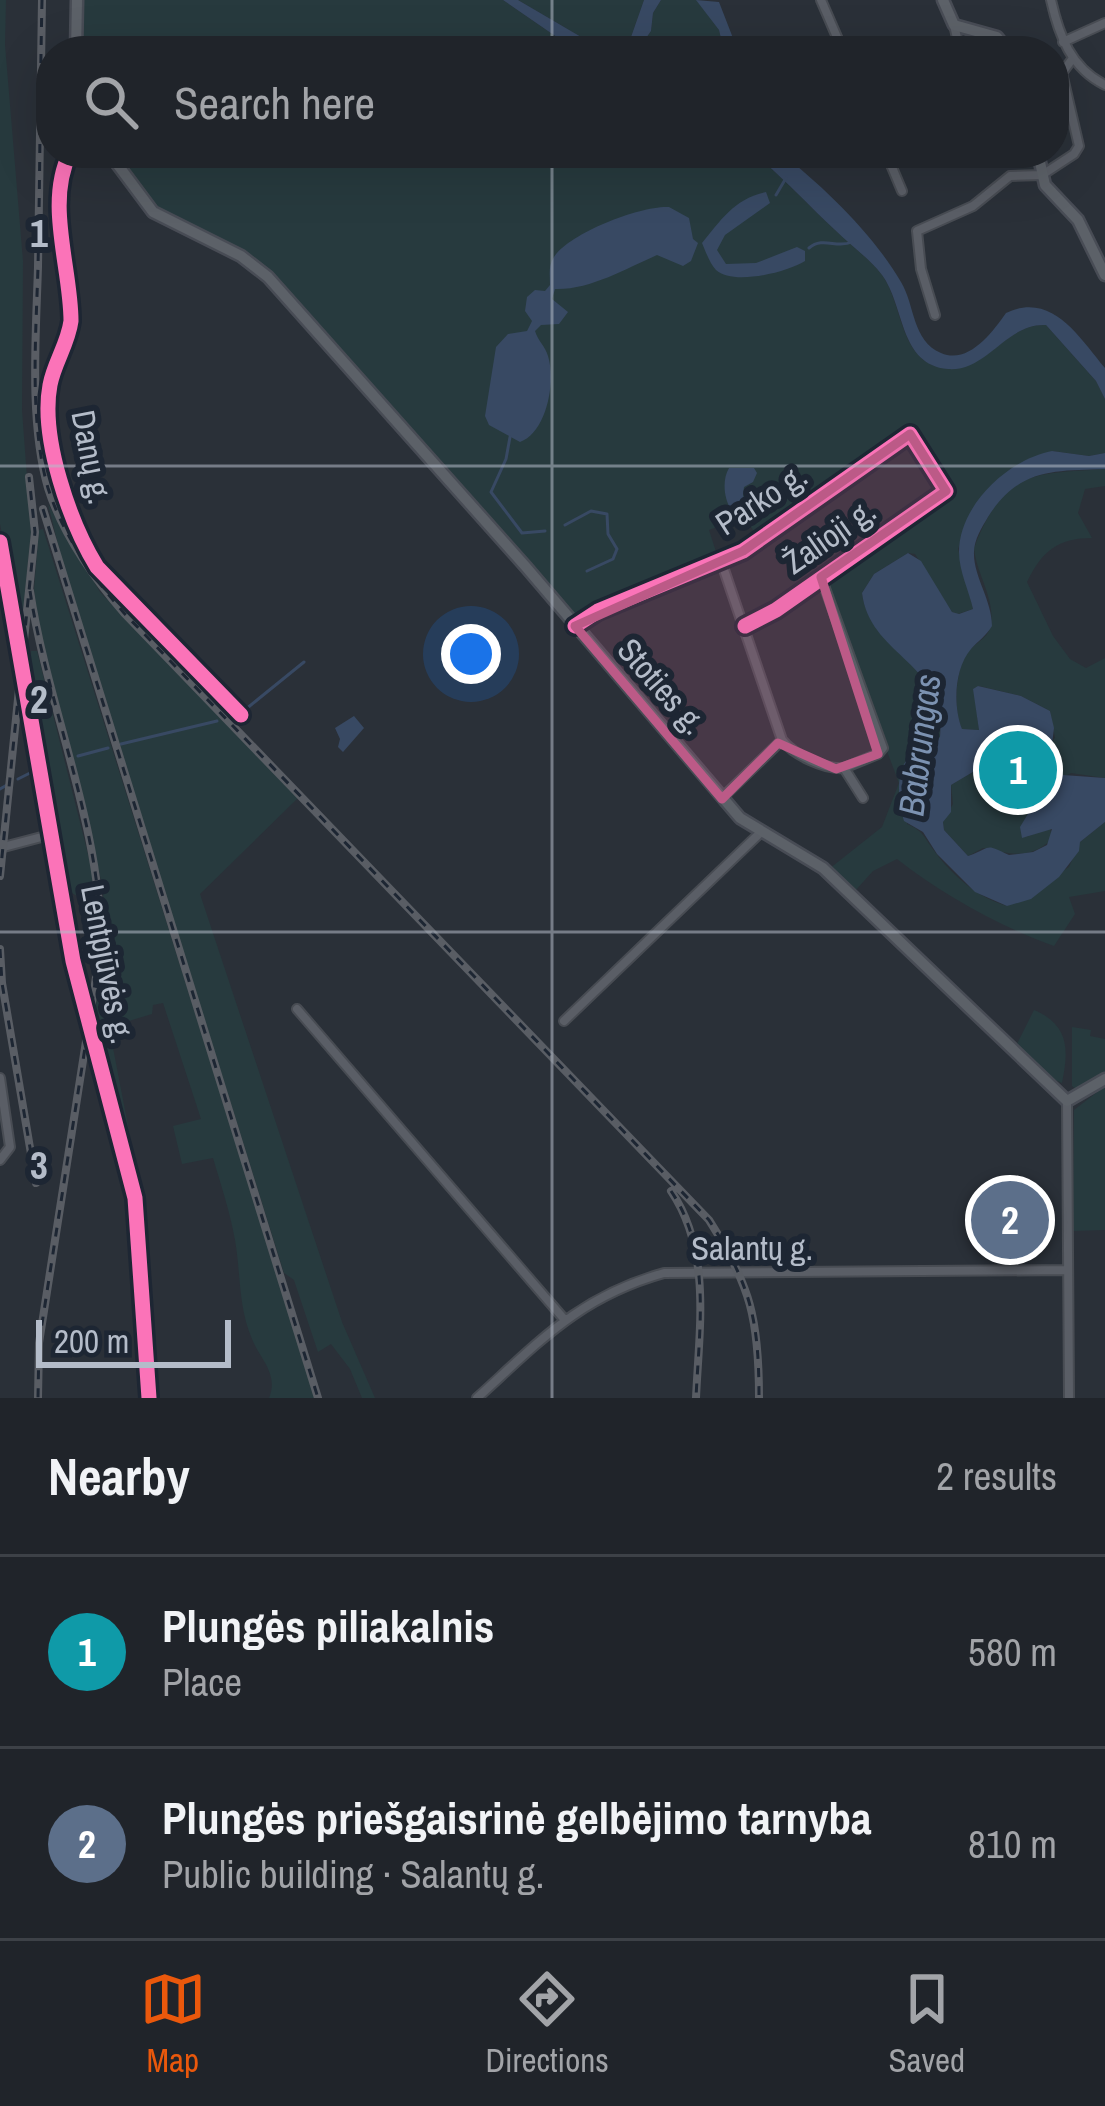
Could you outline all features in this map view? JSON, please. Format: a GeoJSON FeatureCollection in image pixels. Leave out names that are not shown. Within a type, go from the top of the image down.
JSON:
{"type":"FeatureCollection","features":[{"type":"Feature","properties":{"kind":"main road"},"geometry":{"type":"LineString","coordinates":[[76,0],[76,36]]}},
{"type":"Feature","properties":{"kind":"main road"},"geometry":{"type":"LineString","coordinates":[[943,0],[954,26],[994,36]]}},
{"type":"Feature","properties":{"kind":"main road","name":"Stoties g."},"geometry":{"type":"LineString","coordinates":[[121,168],[153,212],[241,256],[268,277],[722,799],[760,833],[823,868],[1067,1101]]}},
{"type":"Feature","properties":{"kind":"main road"},"geometry":{"type":"LineString","coordinates":[[1041,168],[1047,189],[1078,220],[1105,275]]}},
{"type":"Feature","properties":{"kind":"main road"},"geometry":{"type":"LineString","coordinates":[[1067,1101],[1105,1079]]}},
{"type":"Feature","properties":{"kind":"street"},"geometry":{"type":"LineString","coordinates":[[820,0],[836,36]]}},
{"type":"Feature","properties":{"kind":"street"},"geometry":{"type":"LineString","coordinates":[[1051,0],[1061,36]]}},
{"type":"Feature","properties":{"kind":"street"},"geometry":{"type":"LineString","coordinates":[[1069,39],[1105,23]]}},
{"type":"Feature","properties":{"kind":"street"},"geometry":{"type":"LineString","coordinates":[[954,26],[956,36]]}},
{"type":"Feature","properties":{"kind":"street"},"geometry":{"type":"LineString","coordinates":[[1069,52],[1084,72],[1105,85]]}},
{"type":"Feature","properties":{"kind":"street"},"geometry":{"type":"LineString","coordinates":[[1069,63],[1073,58]]}},
{"type":"Feature","properties":{"kind":"street"},"geometry":{"type":"LineString","coordinates":[[1069,103],[1079,146],[1069,157]]}},
{"type":"Feature","properties":{"kind":"street","name":"Danų g."},"geometry":{"type":"LineString","coordinates":[[62,168],[70,321],[68,341],[50,385],[51,433],[62,489],[80,540],[98,567],[241,715]]}},
{"type":"Feature","properties":{"kind":"street"},"geometry":{"type":"LineString","coordinates":[[892,168],[902,191]]}},
{"type":"Feature","properties":{"kind":"street"},"geometry":{"type":"LineString","coordinates":[[935,315],[916,232],[973,206],[1010,176],[1042,175],[1053,168]]}},
{"type":"Feature","properties":{"kind":"street","name":"Parko g."},"geometry":{"type":"LineString","coordinates":[[575,626],[598,611],[743,550],[910,434],[946,491]]}},
{"type":"Feature","properties":{"kind":"street","name":"Žalioji g."},"geometry":{"type":"LineString","coordinates":[[745,626],[776,610],[946,491]]}},
{"type":"Feature","properties":{"kind":"street","name":"Lentpjūvės g."},"geometry":{"type":"LineString","coordinates":[[0,542],[73,962],[135,1198],[149,1398]]}},
{"type":"Feature","properties":{"kind":"street"},"geometry":{"type":"LineString","coordinates":[[721,561],[782,740],[836,770],[884,748],[821,577]]}},
{"type":"Feature","properties":{"kind":"street"},"geometry":{"type":"LineString","coordinates":[[722,799],[782,740]]}},
{"type":"Feature","properties":{"kind":"street"},"geometry":{"type":"LineString","coordinates":[[844,768],[862,798]]}},
{"type":"Feature","properties":{"kind":"street"},"geometry":{"type":"LineString","coordinates":[[564,1022],[760,833]]}},
{"type":"Feature","properties":{"kind":"street"},"geometry":{"type":"LineString","coordinates":[[0,848],[53,834]]}},
{"type":"Feature","properties":{"kind":"street"},"geometry":{"type":"LineString","coordinates":[[297,1009],[564,1319]]}},
{"type":"Feature","properties":{"kind":"street"},"geometry":{"type":"LineString","coordinates":[[0,1078],[10,1147],[0,1160]]}},
{"type":"Feature","properties":{"kind":"street"},"geometry":{"type":"LineString","coordinates":[[1067,1101],[1069,1398]]}},
{"type":"Feature","properties":{"kind":"street","name":"Salantų g."},"geometry":{"type":"LineString","coordinates":[[477,1398],[564,1319],[633,1281],[664,1273],[1068,1270]]}},
{"type":"Feature","properties":{"kind":"highlighted area"},"geometry":{"type":"Polygon","coordinates":[[[910,434],[946,491],[821,577],[878,754],[836,769],[778,743],[722,799],[575,626],[743,551],[910,434]]]}},
{"type":"Feature","properties":{"kind":"green space"},"geometry":{"type":"Polygon","coordinates":[[[0,0],[6,0],[5,45],[23,261],[22,410],[31,532],[21,635],[0,524],[0,0]]]}},
{"type":"Feature","properties":{"kind":"green space"},"geometry":{"type":"Polygon","coordinates":[[[82,0],[503,0],[555,36],[81,36],[82,0]]]}},
{"type":"Feature","properties":{"kind":"green space"},"geometry":{"type":"Polygon","coordinates":[[[518,0],[644,0],[631,36],[580,36],[518,0]]]}},
{"type":"Feature","properties":{"kind":"green space"},"geometry":{"type":"Polygon","coordinates":[[[661,0],[697,0],[720,36],[648,36],[661,0]]]}},
{"type":"Feature","properties":{"kind":"green space"},"geometry":{"type":"Polygon","coordinates":[[[125,168],[770,168],[877,269],[911,346],[932,365],[962,367],[1019,331],[1046,325],[1096,381],[1105,399],[1105,453],[1089,456],[1052,451],[970,514],[958,549],[973,609],[952,612],[915,554],[908,553],[874,574],[862,593],[878,631],[920,674],[938,711],[940,737],[919,749],[907,824],[921,833],[967,885],[1007,906],[1069,867],[1080,842],[1105,822],[1105,891],[1069,897],[1075,914],[1054,946],[972,908],[897,859],[873,871],[854,892],[829,869],[882,827],[899,783],[821,577],[947,492],[912,432],[756,535],[745,517],[709,530],[718,558],[576,617],[269,271],[162,212],[125,168]]]}},
{"type":"Feature","properties":{"kind":"green space"},"geometry":{"type":"Polygon","coordinates":[[[1105,469],[1105,486],[1085,489],[1078,513],[1092,538],[1052,548],[1027,582],[1053,636],[1070,659],[1086,668],[1105,658],[1105,778],[1071,773],[1053,782],[1026,837],[1050,828],[1052,839],[1044,846],[1019,854],[983,848],[968,856],[944,830],[953,804],[951,785],[983,766],[1016,728],[1034,744],[1046,747],[1055,738],[1050,711],[1021,696],[979,686],[974,689],[979,730],[962,729],[956,701],[960,670],[967,653],[985,637],[991,624],[974,548],[997,503],[1023,481],[1058,472],[1105,469]]]}},
{"type":"Feature","properties":{"kind":"green space"},"geometry":{"type":"Polygon","coordinates":[[[48,504],[100,592],[298,798],[200,894],[342,1322],[375,1398],[362,1398],[350,1369],[331,1344],[318,1352],[294,1280],[284,1273],[68,585],[48,504]]]}},
{"type":"Feature","properties":{"kind":"green space"},"geometry":{"type":"Polygon","coordinates":[[[43,529],[316,1398],[269,1398],[272,1381],[247,1327],[233,1230],[213,1158],[182,1164],[173,1126],[201,1119],[163,1003],[153,1005],[152,1014],[109,1027],[130,1136],[123,1141],[93,1021],[105,956],[103,888],[39,629],[34,589],[39,530],[43,529]]]}},
{"type":"Feature","properties":{"kind":"green space"},"geometry":{"type":"Polygon","coordinates":[[[31,651],[37,651],[94,878],[81,898],[68,891],[32,685],[31,651]]]}},
{"type":"Feature","properties":{"kind":"green space"},"geometry":{"type":"Polygon","coordinates":[[[1034,1010],[1054,1023],[1064,1039],[1062,1083],[1016,1046],[1034,1010]]]}},
{"type":"Feature","properties":{"kind":"green space"},"geometry":{"type":"Polygon","coordinates":[[[1072,1027],[1091,1030],[1090,1036],[1105,1039],[1105,1073],[1077,1090],[1072,1086],[1072,1027]]]}},
{"type":"Feature","properties":{"kind":"green space"},"geometry":{"type":"Polygon","coordinates":[[[1105,1086],[1105,1230],[1073,1231],[1074,1110],[1105,1086]]]}},
{"type":"Feature","properties":{"kind":"water"},"geometry":{"type":"Polygon","coordinates":[[[503,0],[518,0],[580,36],[555,36],[503,0]]]}},
{"type":"Feature","properties":{"kind":"water"},"geometry":{"type":"Polygon","coordinates":[[[644,0],[661,0],[653,13],[648,36],[631,36],[644,0]]]}},
{"type":"Feature","properties":{"kind":"water"},"geometry":{"type":"Polygon","coordinates":[[[696,0],[719,2],[732,36],[720,36],[696,0]]]}},
{"type":"Feature","properties":{"kind":"water"},"geometry":{"type":"Polygon","coordinates":[[[770,168],[798,168],[862,229],[901,282],[919,331],[932,347],[951,356],[961,355],[978,345],[1006,313],[1037,308],[1063,321],[1105,368],[1105,399],[1096,381],[1046,325],[1019,331],[962,368],[932,365],[920,357],[882,275],[770,168]]]}},
{"type":"Feature","properties":{"kind":"water"},"geometry":{"type":"Polygon","coordinates":[[[766,192],[770,203],[725,235],[717,250],[726,264],[756,263],[797,247],[805,251],[805,261],[760,276],[724,275],[714,267],[702,243],[737,205],[766,192]]]}},
{"type":"Feature","properties":{"kind":"water"},"geometry":{"type":"Polygon","coordinates":[[[669,207],[689,218],[698,243],[691,261],[683,266],[657,255],[594,282],[555,289],[552,299],[568,312],[559,324],[541,325],[535,331],[550,366],[543,417],[520,442],[489,425],[485,416],[496,347],[508,334],[527,331],[532,321],[525,311],[527,297],[550,285],[554,257],[574,239],[607,222],[669,207]]]}},
{"type":"Feature","properties":{"kind":"water"},"geometry":{"type":"Polygon","coordinates":[[[1052,451],[1089,456],[1105,453],[1105,469],[1039,475],[1012,489],[988,517],[974,552],[992,626],[965,657],[956,699],[962,729],[979,730],[973,689],[978,686],[1021,696],[1050,711],[1052,744],[1040,747],[1020,729],[1011,730],[983,766],[951,785],[951,812],[943,822],[944,830],[968,856],[989,848],[1009,855],[1033,852],[1047,845],[1052,829],[1022,838],[1020,827],[1043,789],[1063,775],[1105,778],[1105,822],[1080,842],[1079,851],[1059,877],[1031,899],[1007,906],[975,892],[937,854],[923,832],[904,821],[900,776],[913,753],[940,737],[939,712],[920,675],[878,632],[862,593],[874,574],[908,553],[921,561],[952,612],[973,609],[959,552],[967,518],[1004,474],[1052,451]]]}},
{"type":"Feature","properties":{"kind":"water"},"geometry":{"type":"Polygon","coordinates":[[[729,468],[754,468],[757,473],[744,487],[745,515],[737,516],[727,500],[729,468]]]}},
{"type":"Feature","properties":{"kind":"water"},"geometry":{"type":"Polygon","coordinates":[[[354,716],[364,728],[343,752],[335,728],[354,716]]]}},
{"type":"Feature","properties":{"kind":"waterway"},"geometry":{"type":"LineString","coordinates":[[776,195],[786,178]]}},
{"type":"Feature","properties":{"kind":"waterway"},"geometry":{"type":"LineString","coordinates":[[809,248],[852,242]]}},
{"type":"Feature","properties":{"kind":"waterway"},"geometry":{"type":"LineString","coordinates":[[510,437],[491,492],[522,533],[545,531]]}},
{"type":"Feature","properties":{"kind":"waterway"},"geometry":{"type":"LineString","coordinates":[[565,525],[591,511],[607,514],[608,534],[617,549],[613,559],[587,571]]}},
{"type":"Feature","properties":{"kind":"waterway"},"geometry":{"type":"LineString","coordinates":[[246,709],[304,662]]}},
{"type":"Feature","properties":{"kind":"waterway"},"geometry":{"type":"LineString","coordinates":[[121,744],[217,721]]}},
{"type":"Feature","properties":{"kind":"waterway"},"geometry":{"type":"LineString","coordinates":[[78,756],[108,748]]}},
{"type":"Feature","properties":{"kind":"waterway"},"geometry":{"type":"LineString","coordinates":[[18,779],[34,771]]}},
{"type":"Feature","properties":{"kind":"waterway"},"geometry":{"type":"LineString","coordinates":[[0,789],[7,785]]}},
{"type":"Feature","properties":{"kind":"railway"},"geometry":{"type":"LineString","coordinates":[[42,0],[42,36]]}},
{"type":"Feature","properties":{"kind":"railway"},"geometry":{"type":"LineString","coordinates":[[40,168],[38,435],[48,488],[70,538],[124,613],[709,1220],[735,1265],[750,1304],[759,1398]]}},
{"type":"Feature","properties":{"kind":"railway"},"geometry":{"type":"LineString","coordinates":[[0,876],[35,532],[29,477]]}},
{"type":"Feature","properties":{"kind":"railway"},"geometry":{"type":"LineString","coordinates":[[43,509],[318,1398]]}},
{"type":"Feature","properties":{"kind":"railway"},"geometry":{"type":"LineString","coordinates":[[30,591],[83,811],[99,900],[101,945],[39,1343],[38,1398]]}},
{"type":"Feature","properties":{"kind":"railway"},"geometry":{"type":"LineString","coordinates":[[0,949],[36,1183]]}},
{"type":"Feature","properties":{"kind":"railway"},"geometry":{"type":"LineString","coordinates":[[671,1191],[684,1214],[698,1265],[696,1398]]}},
{"type":"Feature","properties":{"kind":"cycle path"},"geometry":{"type":"LineString","coordinates":[[64,168],[59,214],[71,321],[52,377],[48,406],[60,479],[97,567],[241,715]]}},
{"type":"Feature","properties":{"kind":"cycle path"},"geometry":{"type":"LineString","coordinates":[[575,626],[598,611],[743,551],[910,434],[946,491],[776,610],[745,626]]}},
{"type":"Feature","properties":{"kind":"cycle path"},"geometry":{"type":"LineString","coordinates":[[0,542],[73,961],[135,1198],[149,1398]]}},
{"type":"Feature","properties":{"kind":"place","name":"Plungės piliakalnis"},"geometry":{"type":"Point","coordinates":[1018,770]}},
{"type":"Feature","properties":{"kind":"place","name":"Plungės priešgaisrinė gelbėjimo tarnyba"},"geometry":{"type":"Point","coordinates":[1010,1220]}},
{"type":"Feature","properties":{"kind":"water label","name":"Babrungas"},"geometry":{"type":"Point","coordinates":[919,745]}}]}
